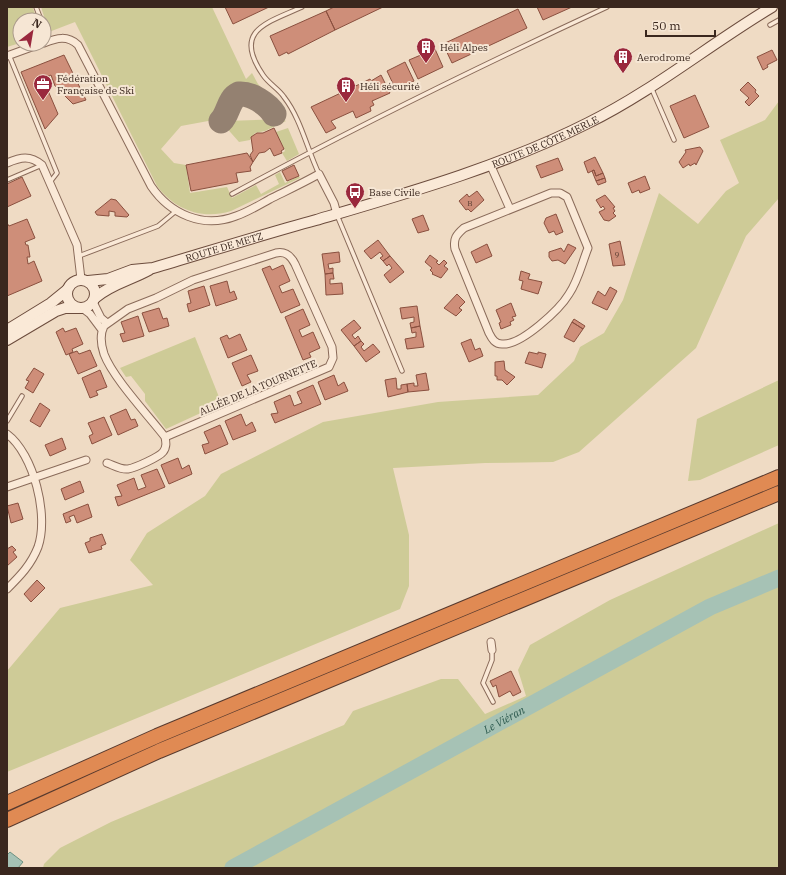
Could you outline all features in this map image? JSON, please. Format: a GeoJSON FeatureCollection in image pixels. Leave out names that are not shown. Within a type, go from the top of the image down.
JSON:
{"type":"FeatureCollection","features":[{"type":"Feature","properties":{"kind":"highway"},"geometry":{"type":"LineString","coordinates":[[7,803],[165,733],[779,477]]}},
{"type":"Feature","properties":{"kind":"highway"},"geometry":{"type":"LineString","coordinates":[[7,820],[159,751],[779,493]]}},
{"type":"Feature","properties":{"kind":"main road","name":"ROUTE DE CÔTE MERLE"},"geometry":{"type":"LineString","coordinates":[[294,226],[400,195],[538,147],[589,123],[651,87],[743,24],[772,7]]}},
{"type":"Feature","properties":{"kind":"main road","name":"ROUTE DE METZ"},"geometry":{"type":"LineString","coordinates":[[85,280],[108,279],[132,270],[153,268],[294,226]]}},
{"type":"Feature","properties":{"kind":"main road","name":"ROUTE DE METZ"},"geometry":{"type":"LineString","coordinates":[[94,300],[110,286],[135,278],[153,268]]}},
{"type":"Feature","properties":{"kind":"main road"},"geometry":{"type":"LineString","coordinates":[[7,330],[51,303],[67,290],[72,282],[85,280],[94,286],[94,300],[88,306],[80,308],[64,308],[56,311],[7,340]]}},
{"type":"Feature","properties":{"kind":"main road"},"geometry":{"type":"LineString","coordinates":[[67,290],[70,302],[80,308]]}},
{"type":"Feature","properties":{"kind":"street"},"geometry":{"type":"LineString","coordinates":[[52,41],[64,38],[74,41],[78,45],[151,186],[163,202],[176,211],[189,217],[205,220],[229,218],[319,174],[334,203],[337,214]]}},
{"type":"Feature","properties":{"kind":"street"},"geometry":{"type":"LineString","coordinates":[[8,56],[19,52]]}},
{"type":"Feature","properties":{"kind":"street"},"geometry":{"type":"LineString","coordinates":[[7,163],[24,157],[37,161],[42,166],[77,245],[85,280]]}},
{"type":"Feature","properties":{"kind":"street"},"geometry":{"type":"LineString","coordinates":[[490,164],[510,209]]}},
{"type":"Feature","properties":{"kind":"street"},"geometry":{"type":"LineString","coordinates":[[551,193],[560,193],[566,197],[570,204],[588,248],[570,293],[559,308],[521,339],[509,344],[501,344],[494,341],[489,333],[453,241],[457,234],[464,228],[510,209],[551,193]]}},
{"type":"Feature","properties":{"kind":"street","name":"ALLÉE DE LA TOURNETTE"},"geometry":{"type":"LineString","coordinates":[[102,330],[107,323],[128,309],[159,297],[193,280],[280,252],[290,256],[295,264],[332,347],[333,358],[329,367],[165,437]]}},
{"type":"Feature","properties":{"kind":"street"},"geometry":{"type":"LineString","coordinates":[[94,300],[101,318],[107,323]]}},
{"type":"Feature","properties":{"kind":"street"},"geometry":{"type":"LineString","coordinates":[[80,308],[90,314],[102,330],[102,347],[107,360],[122,382],[165,437],[166,447],[163,452],[133,468],[124,469],[107,463]]}},
{"type":"Feature","properties":{"kind":"street"},"geometry":{"type":"LineString","coordinates":[[7,434],[18,444],[31,466],[35,477],[39,492],[41,534],[38,546],[29,565],[7,589]]}},
{"type":"Feature","properties":{"kind":"street"},"geometry":{"type":"LineString","coordinates":[[7,487],[86,460]]}},
{"type":"Feature","properties":{"kind":"street"},"geometry":{"type":"LineString","coordinates":[[490,642],[492,650]]}},
{"type":"Feature","properties":{"kind":"lane"},"geometry":{"type":"LineString","coordinates":[[302,7],[260,27],[253,34],[251,44],[254,61],[263,76],[284,95],[295,115],[308,152],[319,174]]}},
{"type":"Feature","properties":{"kind":"lane"},"geometry":{"type":"LineString","coordinates":[[232,194],[308,152],[417,97],[607,7]]}},
{"type":"Feature","properties":{"kind":"lane"},"geometry":{"type":"LineString","coordinates":[[770,25],[779,20]]}},
{"type":"Feature","properties":{"kind":"lane"},"geometry":{"type":"LineString","coordinates":[[8,56],[57,173],[50,182]]}},
{"type":"Feature","properties":{"kind":"lane"},"geometry":{"type":"LineString","coordinates":[[651,87],[674,140]]}},
{"type":"Feature","properties":{"kind":"lane"},"geometry":{"type":"LineString","coordinates":[[7,180],[42,166]]}},
{"type":"Feature","properties":{"kind":"lane"},"geometry":{"type":"LineString","coordinates":[[79,256],[158,226],[176,211]]}},
{"type":"Feature","properties":{"kind":"lane"},"geometry":{"type":"LineString","coordinates":[[337,214],[402,371]]}},
{"type":"Feature","properties":{"kind":"lane"},"geometry":{"type":"LineString","coordinates":[[7,421],[22,396]]}},
{"type":"Feature","properties":{"kind":"lane"},"geometry":{"type":"LineString","coordinates":[[492,650],[492,660],[483,682],[493,702]]}},
{"type":"Feature","properties":{"kind":"shaded area"},"geometry":{"type":"Polygon","coordinates":[[[7,7],[33,8],[34,12],[12,12],[12,45],[7,47],[7,7]]]}},
{"type":"Feature","properties":{"kind":"shaded area"},"geometry":{"type":"Polygon","coordinates":[[[41,7],[212,7],[246,79],[252,73],[258,84],[278,105],[266,101],[247,89],[241,88],[235,90],[227,98],[219,119],[181,126],[161,149],[174,163],[186,165],[190,193],[227,187],[232,198],[256,185],[261,194],[279,184],[275,175],[280,172],[285,183],[299,176],[300,178],[231,211],[210,214],[190,211],[181,207],[164,194],[157,186],[75,22],[52,31],[52,12],[43,12],[41,7]]]}},
{"type":"Feature","properties":{"kind":"shaded area"},"geometry":{"type":"Polygon","coordinates":[[[779,101],[779,198],[746,236],[696,348],[579,452],[553,462],[485,463],[393,468],[409,535],[409,586],[400,609],[7,772],[7,671],[60,608],[153,585],[130,560],[147,533],[205,496],[221,474],[323,422],[438,402],[538,395],[574,361],[580,347],[604,333],[623,300],[659,193],[698,224],[726,191],[739,183],[720,140],[765,120],[779,101]]]}},
{"type":"Feature","properties":{"kind":"shaded area"},"geometry":{"type":"Polygon","coordinates":[[[281,119],[286,121],[265,131],[255,133],[250,140],[239,142],[224,125],[226,121],[281,119]]]}},
{"type":"Feature","properties":{"kind":"shaded area"},"geometry":{"type":"Polygon","coordinates":[[[288,128],[299,154],[287,161],[282,153],[285,151],[276,132],[288,128]]]}},
{"type":"Feature","properties":{"kind":"shaded area"},"geometry":{"type":"Polygon","coordinates":[[[195,337],[223,407],[207,415],[205,411],[166,429],[145,401],[145,394],[131,376],[126,377],[120,368],[195,337]]]}},
{"type":"Feature","properties":{"kind":"shaded area"},"geometry":{"type":"Polygon","coordinates":[[[779,380],[779,445],[700,480],[688,481],[697,419],[779,380]]]}},
{"type":"Feature","properties":{"kind":"shaded area"},"geometry":{"type":"Polygon","coordinates":[[[779,523],[779,868],[43,868],[44,864],[60,848],[111,822],[344,725],[353,711],[441,679],[458,679],[485,714],[526,696],[518,670],[530,645],[610,600],[779,523]]]}},
{"type":"Feature","properties":{"kind":"shaded area"},"geometry":{"type":"Polygon","coordinates":[[[10,852],[23,862],[18,868],[7,868],[7,855],[10,852]]]}},
{"type":"Feature","properties":{"kind":"building"},"geometry":{"type":"Polygon","coordinates":[[[225,7],[269,7],[233,24],[225,7]]]}},
{"type":"Feature","properties":{"kind":"building"},"geometry":{"type":"Polygon","coordinates":[[[334,7],[383,7],[335,30],[326,11],[334,7]]]}},
{"type":"Feature","properties":{"kind":"building"},"geometry":{"type":"Polygon","coordinates":[[[537,7],[572,7],[543,20],[537,7]]]}},
{"type":"Feature","properties":{"kind":"building"},"geometry":{"type":"Polygon","coordinates":[[[518,9],[527,28],[452,63],[443,44],[518,9]]]}},
{"type":"Feature","properties":{"kind":"building"},"geometry":{"type":"Polygon","coordinates":[[[326,11],[335,30],[288,54],[287,52],[279,56],[270,36],[326,11]]]}},
{"type":"Feature","properties":{"kind":"building","name":"Héli Alpes"},"geometry":{"type":"Polygon","coordinates":[[[435,49],[443,67],[418,79],[409,60],[435,49]]]}},
{"type":"Feature","properties":{"kind":"building"},"geometry":{"type":"Polygon","coordinates":[[[772,50],[777,60],[767,65],[768,67],[763,70],[757,57],[772,50]]]}},
{"type":"Feature","properties":{"kind":"building"},"geometry":{"type":"Polygon","coordinates":[[[64,55],[86,100],[73,104],[55,86],[51,75],[43,79],[58,114],[45,129],[21,72],[64,55]]]}},
{"type":"Feature","properties":{"kind":"building"},"geometry":{"type":"Polygon","coordinates":[[[405,62],[414,81],[396,90],[387,71],[405,62]]]}},
{"type":"Feature","properties":{"kind":"building","name":"Héli sécurité"},"geometry":{"type":"Polygon","coordinates":[[[381,75],[390,93],[372,101],[374,105],[370,107],[371,111],[356,118],[353,111],[331,121],[336,128],[326,133],[311,107],[370,79],[371,81],[381,75]]]}},
{"type":"Feature","properties":{"kind":"building"},"geometry":{"type":"Polygon","coordinates":[[[748,82],[756,90],[755,92],[759,96],[749,106],[745,102],[749,98],[740,90],[748,82]]]}},
{"type":"Feature","properties":{"kind":"building"},"geometry":{"type":"Polygon","coordinates":[[[695,95],[709,127],[684,138],[670,106],[695,95]]]}},
{"type":"Feature","properties":{"kind":"building"},"geometry":{"type":"Polygon","coordinates":[[[274,128],[284,149],[281,151],[282,153],[274,156],[270,148],[265,152],[259,153],[253,162],[250,155],[253,151],[251,137],[257,133],[263,133],[274,128]]]}},
{"type":"Feature","properties":{"kind":"building"},"geometry":{"type":"Polygon","coordinates":[[[700,147],[703,151],[696,165],[695,163],[690,166],[689,164],[683,168],[679,162],[686,152],[685,150],[700,147]]]}},
{"type":"Feature","properties":{"kind":"building"},"geometry":{"type":"Polygon","coordinates":[[[247,153],[253,162],[250,167],[251,171],[236,173],[238,182],[191,191],[186,165],[247,153]]]}},
{"type":"Feature","properties":{"kind":"building"},"geometry":{"type":"Polygon","coordinates":[[[595,157],[603,173],[596,176],[594,170],[588,173],[584,162],[595,157]]]}},
{"type":"Feature","properties":{"kind":"building"},"geometry":{"type":"Polygon","coordinates":[[[558,158],[563,170],[541,178],[536,166],[558,158]]]}},
{"type":"Feature","properties":{"kind":"building"},"geometry":{"type":"Polygon","coordinates":[[[294,165],[299,176],[287,181],[282,171],[294,165]]]}},
{"type":"Feature","properties":{"kind":"building"},"geometry":{"type":"Polygon","coordinates":[[[594,170],[596,176],[603,173],[605,178],[596,181],[592,171],[594,170]]]}},
{"type":"Feature","properties":{"kind":"building"},"geometry":{"type":"Polygon","coordinates":[[[645,176],[650,189],[640,193],[639,190],[632,193],[628,183],[645,176]]]}},
{"type":"Feature","properties":{"kind":"building"},"geometry":{"type":"Polygon","coordinates":[[[22,177],[31,196],[7,207],[7,184],[22,177]]]}},
{"type":"Feature","properties":{"kind":"building"},"geometry":{"type":"Polygon","coordinates":[[[605,178],[606,182],[598,185],[596,181],[605,178]]]}},
{"type":"Feature","properties":{"kind":"building"},"geometry":{"type":"Polygon","coordinates":[[[477,191],[484,200],[471,212],[468,209],[466,210],[459,201],[467,194],[469,197],[477,191]]]}},
{"type":"Feature","properties":{"kind":"building"},"geometry":{"type":"Polygon","coordinates":[[[605,195],[615,207],[613,208],[615,211],[613,213],[616,216],[609,221],[604,220],[599,212],[605,209],[603,206],[601,208],[596,200],[605,195]]]}},
{"type":"Feature","properties":{"kind":"building"},"geometry":{"type":"Polygon","coordinates":[[[111,199],[116,200],[129,215],[127,217],[115,216],[115,212],[109,211],[109,216],[97,215],[95,212],[111,199]]]}},
{"type":"Feature","properties":{"kind":"building"},"geometry":{"type":"Polygon","coordinates":[[[556,214],[563,232],[556,235],[554,231],[549,233],[544,223],[546,218],[556,214]]]}},
{"type":"Feature","properties":{"kind":"building"},"geometry":{"type":"Polygon","coordinates":[[[423,215],[429,230],[418,233],[412,219],[423,215]]]}},
{"type":"Feature","properties":{"kind":"building"},"geometry":{"type":"Polygon","coordinates":[[[27,219],[35,238],[25,242],[26,245],[28,245],[30,257],[27,257],[28,264],[34,261],[42,281],[7,296],[7,223],[9,226],[27,219]]]}},
{"type":"Feature","properties":{"kind":"building"},"geometry":{"type":"Polygon","coordinates":[[[378,240],[390,256],[383,261],[380,258],[383,256],[380,252],[371,259],[364,251],[378,240]]]}},
{"type":"Feature","properties":{"kind":"building"},"geometry":{"type":"Polygon","coordinates":[[[620,241],[625,265],[613,266],[609,244],[620,241]]]}},
{"type":"Feature","properties":{"kind":"building"},"geometry":{"type":"Polygon","coordinates":[[[487,244],[492,256],[476,263],[471,252],[487,244]]]}},
{"type":"Feature","properties":{"kind":"building"},"geometry":{"type":"Polygon","coordinates":[[[568,244],[576,248],[565,264],[558,260],[552,261],[549,257],[549,252],[561,248],[564,252],[568,244]]]}},
{"type":"Feature","properties":{"kind":"building"},"geometry":{"type":"Polygon","coordinates":[[[339,252],[340,262],[328,264],[329,269],[333,268],[333,273],[325,274],[322,254],[339,252]]]}},
{"type":"Feature","properties":{"kind":"building"},"geometry":{"type":"Polygon","coordinates":[[[430,255],[438,261],[436,262],[439,265],[444,260],[447,263],[444,266],[448,269],[441,278],[432,274],[433,273],[430,270],[432,268],[425,262],[430,255]]]}},
{"type":"Feature","properties":{"kind":"building"},"geometry":{"type":"Polygon","coordinates":[[[390,256],[404,272],[390,283],[384,275],[392,268],[389,264],[387,266],[383,261],[390,256]]]}},
{"type":"Feature","properties":{"kind":"building"},"geometry":{"type":"Polygon","coordinates":[[[283,265],[290,281],[279,286],[282,293],[293,289],[300,305],[281,313],[262,269],[270,266],[272,270],[283,265]]]}},
{"type":"Feature","properties":{"kind":"building"},"geometry":{"type":"Polygon","coordinates":[[[521,271],[530,274],[528,279],[542,282],[538,294],[521,289],[523,281],[519,280],[521,271]]]}},
{"type":"Feature","properties":{"kind":"building"},"geometry":{"type":"Polygon","coordinates":[[[333,273],[334,279],[330,279],[330,284],[342,283],[343,294],[326,295],[325,274],[333,273]]]}},
{"type":"Feature","properties":{"kind":"building"},"geometry":{"type":"Polygon","coordinates":[[[227,281],[230,293],[234,291],[237,299],[216,306],[210,286],[227,281]]]}},
{"type":"Feature","properties":{"kind":"building"},"geometry":{"type":"Polygon","coordinates":[[[204,286],[210,305],[189,312],[187,304],[191,303],[188,291],[204,286]]]}},
{"type":"Feature","properties":{"kind":"building"},"geometry":{"type":"Polygon","coordinates":[[[610,287],[617,291],[607,310],[592,303],[598,291],[605,296],[610,287]]]}},
{"type":"Feature","properties":{"kind":"building"},"geometry":{"type":"Polygon","coordinates":[[[457,294],[465,302],[459,308],[462,310],[456,316],[444,308],[457,294]]]}},
{"type":"Feature","properties":{"kind":"building"},"geometry":{"type":"Polygon","coordinates":[[[511,303],[516,316],[512,317],[514,320],[510,322],[511,325],[501,329],[499,323],[501,322],[496,310],[511,303]]]}},
{"type":"Feature","properties":{"kind":"building"},"geometry":{"type":"Polygon","coordinates":[[[417,306],[420,326],[411,328],[410,323],[414,322],[414,317],[402,319],[400,308],[417,306]]]}},
{"type":"Feature","properties":{"kind":"building"},"geometry":{"type":"Polygon","coordinates":[[[159,308],[163,319],[167,318],[169,326],[149,332],[142,313],[159,308]]]}},
{"type":"Feature","properties":{"kind":"building"},"geometry":{"type":"Polygon","coordinates":[[[303,309],[310,325],[299,330],[302,337],[313,332],[320,348],[309,353],[311,357],[303,360],[285,317],[303,309]]]}},
{"type":"Feature","properties":{"kind":"building"},"geometry":{"type":"Polygon","coordinates":[[[138,316],[144,336],[123,342],[120,334],[125,333],[121,322],[138,316]]]}},
{"type":"Feature","properties":{"kind":"building"},"geometry":{"type":"Polygon","coordinates":[[[574,319],[585,326],[583,329],[572,322],[574,319]]]}},
{"type":"Feature","properties":{"kind":"building"},"geometry":{"type":"Polygon","coordinates":[[[354,320],[361,328],[352,335],[355,339],[358,336],[361,341],[354,346],[341,330],[354,320]]]}},
{"type":"Feature","properties":{"kind":"building"},"geometry":{"type":"Polygon","coordinates":[[[572,322],[583,329],[574,342],[564,337],[572,322]]]}},
{"type":"Feature","properties":{"kind":"building"},"geometry":{"type":"Polygon","coordinates":[[[420,326],[424,347],[407,349],[405,339],[416,337],[416,332],[412,333],[411,328],[420,326]]]}},
{"type":"Feature","properties":{"kind":"building"},"geometry":{"type":"Polygon","coordinates":[[[63,328],[65,332],[76,328],[83,344],[72,349],[73,352],[66,355],[56,332],[63,328]]]}},
{"type":"Feature","properties":{"kind":"building"},"geometry":{"type":"Polygon","coordinates":[[[240,334],[247,350],[228,358],[220,338],[227,335],[229,339],[240,334]]]}},
{"type":"Feature","properties":{"kind":"building"},"geometry":{"type":"Polygon","coordinates":[[[471,339],[475,350],[480,348],[483,356],[469,362],[461,343],[471,339]]]}},
{"type":"Feature","properties":{"kind":"building"},"geometry":{"type":"Polygon","coordinates":[[[361,341],[364,344],[361,347],[364,351],[373,344],[380,352],[366,362],[354,346],[361,341]]]}},
{"type":"Feature","properties":{"kind":"building"},"geometry":{"type":"Polygon","coordinates":[[[90,350],[97,366],[78,374],[69,354],[77,351],[79,354],[90,350]]]}},
{"type":"Feature","properties":{"kind":"building"},"geometry":{"type":"Polygon","coordinates":[[[529,352],[546,354],[542,368],[525,363],[529,352]]]}},
{"type":"Feature","properties":{"kind":"building"},"geometry":{"type":"Polygon","coordinates":[[[251,355],[258,371],[247,375],[251,382],[242,386],[232,363],[251,355]]]}},
{"type":"Feature","properties":{"kind":"building"},"geometry":{"type":"Polygon","coordinates":[[[504,361],[505,370],[515,377],[507,385],[502,380],[497,380],[497,376],[495,376],[495,362],[504,361]]]}},
{"type":"Feature","properties":{"kind":"building"},"geometry":{"type":"Polygon","coordinates":[[[34,368],[44,374],[33,393],[25,388],[29,381],[26,380],[34,368]]]}},
{"type":"Feature","properties":{"kind":"building"},"geometry":{"type":"Polygon","coordinates":[[[100,370],[107,387],[96,391],[98,395],[90,398],[82,378],[100,370]]]}},
{"type":"Feature","properties":{"kind":"building"},"geometry":{"type":"Polygon","coordinates":[[[426,373],[429,390],[408,392],[407,384],[414,383],[414,386],[418,386],[416,375],[426,373]]]}},
{"type":"Feature","properties":{"kind":"building"},"geometry":{"type":"Polygon","coordinates":[[[334,375],[338,386],[344,382],[348,391],[325,400],[318,382],[334,375]]]}},
{"type":"Feature","properties":{"kind":"building"},"geometry":{"type":"Polygon","coordinates":[[[396,378],[397,389],[401,389],[401,385],[407,384],[408,392],[388,397],[385,380],[396,378]]]}},
{"type":"Feature","properties":{"kind":"building"},"geometry":{"type":"Polygon","coordinates":[[[313,385],[321,404],[275,423],[271,414],[278,413],[274,402],[290,395],[294,406],[302,403],[297,392],[313,385]]]}},
{"type":"Feature","properties":{"kind":"building"},"geometry":{"type":"Polygon","coordinates":[[[40,403],[50,410],[40,427],[30,421],[40,403]]]}},
{"type":"Feature","properties":{"kind":"building"},"geometry":{"type":"Polygon","coordinates":[[[126,409],[131,420],[135,419],[138,426],[118,435],[110,416],[126,409]]]}},
{"type":"Feature","properties":{"kind":"building"},"geometry":{"type":"Polygon","coordinates":[[[241,414],[246,426],[252,422],[256,431],[233,440],[225,421],[241,414]]]}},
{"type":"Feature","properties":{"kind":"building"},"geometry":{"type":"Polygon","coordinates":[[[104,417],[112,435],[92,444],[89,436],[93,434],[88,423],[104,417]]]}},
{"type":"Feature","properties":{"kind":"building"},"geometry":{"type":"Polygon","coordinates":[[[220,425],[228,444],[205,454],[202,445],[209,443],[204,432],[220,425]]]}},
{"type":"Feature","properties":{"kind":"building"},"geometry":{"type":"Polygon","coordinates":[[[62,438],[66,449],[50,456],[45,445],[62,438]]]}},
{"type":"Feature","properties":{"kind":"building"},"geometry":{"type":"Polygon","coordinates":[[[178,458],[182,469],[189,465],[192,474],[169,484],[161,465],[178,458]]]}},
{"type":"Feature","properties":{"kind":"building"},"geometry":{"type":"Polygon","coordinates":[[[157,469],[165,487],[118,506],[115,497],[122,496],[117,485],[134,478],[138,490],[146,487],[141,475],[157,469]]]}},
{"type":"Feature","properties":{"kind":"building"},"geometry":{"type":"Polygon","coordinates":[[[80,481],[84,492],[65,500],[61,489],[80,481]]]}},
{"type":"Feature","properties":{"kind":"building"},"geometry":{"type":"Polygon","coordinates":[[[18,503],[23,519],[11,523],[7,506],[18,503]]]}},
{"type":"Feature","properties":{"kind":"building"},"geometry":{"type":"Polygon","coordinates":[[[88,504],[92,517],[77,523],[74,515],[69,517],[71,521],[66,523],[63,514],[88,504]]]}},
{"type":"Feature","properties":{"kind":"building"},"geometry":{"type":"Polygon","coordinates":[[[102,534],[106,544],[101,546],[102,549],[89,553],[85,543],[90,541],[90,538],[102,534]]]}},
{"type":"Feature","properties":{"kind":"building"},"geometry":{"type":"Polygon","coordinates":[[[12,546],[16,550],[13,552],[17,557],[7,566],[7,549],[12,546]]]}},
{"type":"Feature","properties":{"kind":"building"},"geometry":{"type":"Polygon","coordinates":[[[37,580],[45,588],[31,602],[24,594],[37,580]]]}},
{"type":"Feature","properties":{"kind":"building"},"geometry":{"type":"Polygon","coordinates":[[[511,671],[521,692],[513,696],[510,691],[499,697],[496,685],[493,687],[490,681],[511,671]]]}},
{"type":"Feature","properties":{"kind":"waterway","name":"Le Viéran"},"geometry":{"type":"LineString","coordinates":[[233,868],[710,607],[779,578]]}},
{"type":"Feature","properties":{"kind":"taxiway"},"geometry":{"type":"LineString","coordinates":[[221,121],[233,99],[239,94],[254,97],[268,107],[274,114]]}},
{"type":"Feature","properties":{"kind":"place","name":"Héli Alpes"},"geometry":{"type":"Point","coordinates":[426,64]}},
{"type":"Feature","properties":{"kind":"place","name":"Aerodrome"},"geometry":{"type":"Point","coordinates":[623,74]}},
{"type":"Feature","properties":{"kind":"place","name":"Fédération Française de Ski"},"geometry":{"type":"Point","coordinates":[43,101]}},
{"type":"Feature","properties":{"kind":"place","name":"Héli sécurité"},"geometry":{"type":"Point","coordinates":[346,103]}},
{"type":"Feature","properties":{"kind":"place","name":"Base Civile"},"geometry":{"type":"Point","coordinates":[355,209]}}]}
